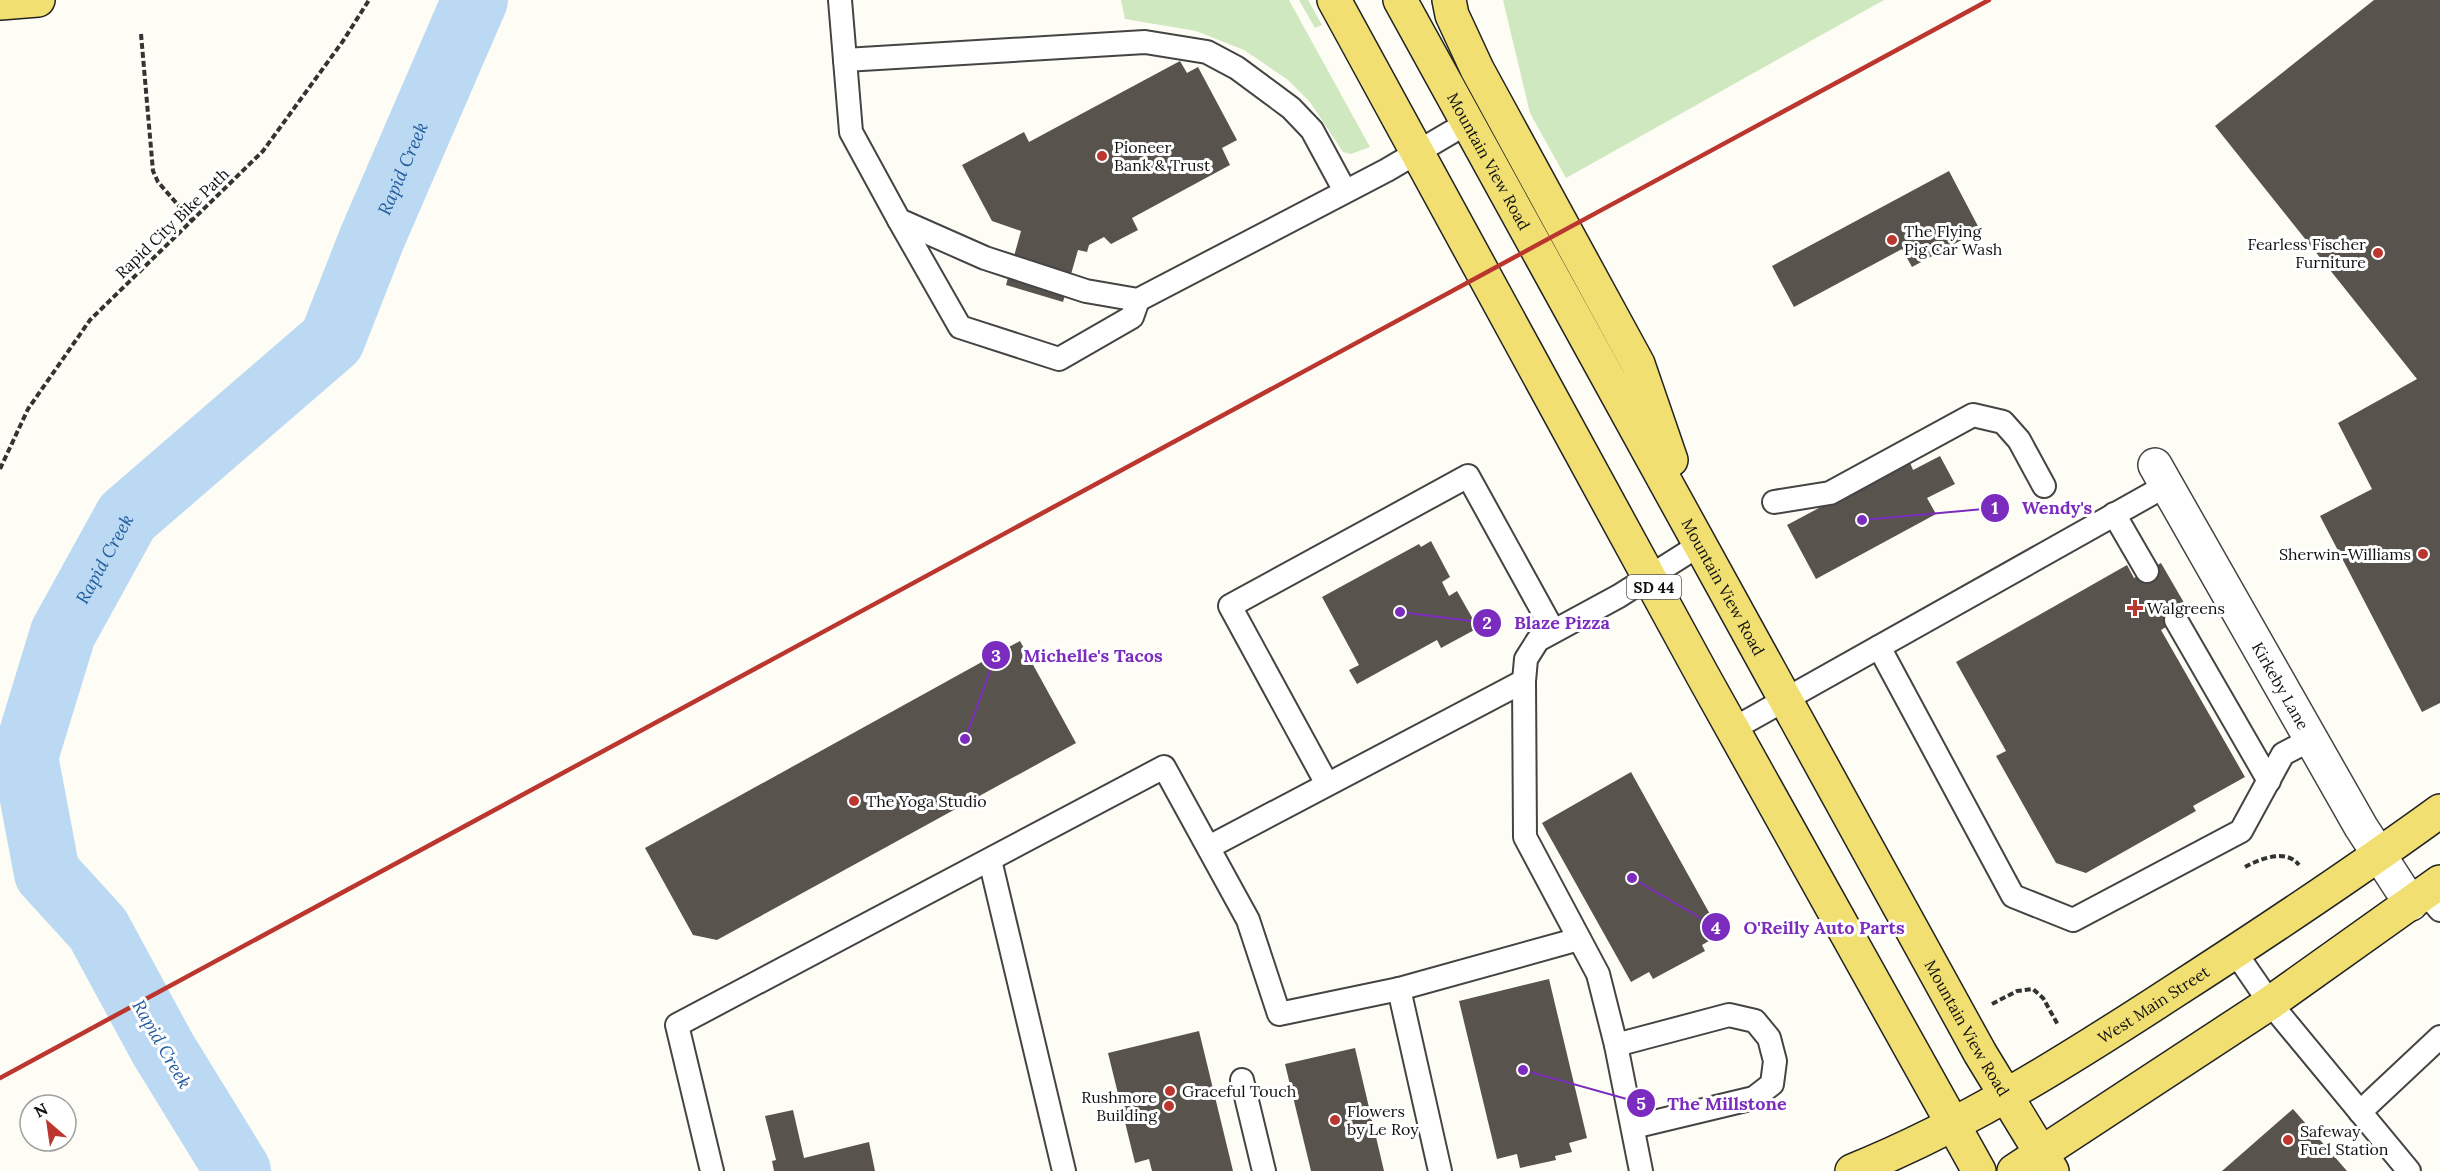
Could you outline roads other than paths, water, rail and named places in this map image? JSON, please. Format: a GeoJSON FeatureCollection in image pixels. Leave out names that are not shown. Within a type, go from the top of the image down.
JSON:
{"type":"FeatureCollection","features":[{"type":"Feature","properties":{"kind":"main road"},"geometry":{"type":"LineString","coordinates":[[0,3],[38,0]]}},
{"type":"Feature","properties":{"kind":"main road","name":"SD 44"},"geometry":{"type":"LineString","coordinates":[[1334,0],[1648,575],[1978,1171]]}},
{"type":"Feature","properties":{"kind":"main road","name":"Mountain View Road"},"geometry":{"type":"LineString","coordinates":[[1400,0],[1980,1053],[2047,1163]]}},
{"type":"Feature","properties":{"kind":"main road"},"geometry":{"type":"LineString","coordinates":[[1449,0],[1452,15],[1476,69],[1638,364],[1701,544]]}},
{"type":"Feature","properties":{"kind":"main road","name":"West Main Street"},"geometry":{"type":"LineString","coordinates":[[1852,1171],[1904,1150],[2057,1067],[2235,952],[2440,811]]}},
{"type":"Feature","properties":{"kind":"main road"},"geometry":{"type":"LineString","coordinates":[[2014,1171],[2047,1163],[2270,1004],[2429,897]]}},
{"type":"Feature","properties":{"kind":"street","name":"Kirkeby Lane"},"geometry":{"type":"LineString","coordinates":[[2161,475],[2361,826],[2380,854],[2429,897]]}},
{"type":"Feature","properties":{"kind":"lane"},"geometry":{"type":"LineString","coordinates":[[840,0],[851,132],[960,327],[1059,358],[1132,317],[1138,300]]}},
{"type":"Feature","properties":{"kind":"lane"},"geometry":{"type":"LineString","coordinates":[[845,60],[1145,42],[1207,52],[1237,68],[1291,108],[1312,130],[1345,191]]}},
{"type":"Feature","properties":{"kind":"lane"},"geometry":{"type":"LineString","coordinates":[[899,220],[985,258],[1086,291],[1138,300],[1417,153],[1467,123]]}},
{"type":"Feature","properties":{"kind":"lane"},"geometry":{"type":"LineString","coordinates":[[1774,502],[1830,494],[1973,415],[2003,422],[2019,440],[2044,486]]}},
{"type":"Feature","properties":{"kind":"lane"},"geometry":{"type":"LineString","coordinates":[[1733,729],[2114,514],[2161,475]]}},
{"type":"Feature","properties":{"kind":"lane"},"geometry":{"type":"LineString","coordinates":[[1327,784],[1230,606],[1468,476],[1553,630]]}},
{"type":"Feature","properties":{"kind":"lane"},"geometry":{"type":"LineString","coordinates":[[2114,514],[2147,571]]}},
{"type":"Feature","properties":{"kind":"lane"},"geometry":{"type":"LineString","coordinates":[[1641,1171],[1616,1045],[1598,974],[1525,837],[1524,681],[1526,659],[1538,640],[1553,630],[1619,596],[1648,575],[1701,544]]}},
{"type":"Feature","properties":{"kind":"lane"},"geometry":{"type":"LineString","coordinates":[[2176,620],[2269,780]]}},
{"type":"Feature","properties":{"kind":"lane"},"geometry":{"type":"LineString","coordinates":[[1879,647],[2013,896],[2073,920],[2241,831],[2283,754],[2312,739]]}},
{"type":"Feature","properties":{"kind":"lane"},"geometry":{"type":"LineString","coordinates":[[1209,847],[1524,681]]}},
{"type":"Feature","properties":{"kind":"lane"},"geometry":{"type":"LineString","coordinates":[[712,1171],[677,1025],[1164,767],[1248,920],[1279,1014],[1398,989],[1579,939]]}},
{"type":"Feature","properties":{"kind":"lane"},"geometry":{"type":"LineString","coordinates":[[990,860],[1064,1171]]}},
{"type":"Feature","properties":{"kind":"lane"},"geometry":{"type":"LineString","coordinates":[[2235,952],[2270,1004],[2409,1171]]}},
{"type":"Feature","properties":{"kind":"lane"},"geometry":{"type":"LineString","coordinates":[[1398,989],[1440,1171]]}},
{"type":"Feature","properties":{"kind":"lane"},"geometry":{"type":"LineString","coordinates":[[1616,1045],[1730,1015],[1755,1021],[1769,1038],[1775,1061],[1772,1084],[1754,1098],[1633,1127]]}},
{"type":"Feature","properties":{"kind":"lane"},"geometry":{"type":"LineString","coordinates":[[2360,1112],[2440,1037]]}},
{"type":"Feature","properties":{"kind":"lane"},"geometry":{"type":"LineString","coordinates":[[1242,1080],[1264,1171]]}},
{"type":"Feature","properties":{"kind":"waterway","name":"Rapid Creek"},"geometry":{"type":"LineString","coordinates":[[238,1171],[163,1049],[98,929],[47,873],[25,757],[63,633],[127,517],[332,340],[372,238],[475,0]]}},
{"type":"Feature","properties":{"kind":"railway"},"geometry":{"type":"LineString","coordinates":[[0,1078],[1989,0]]}},
{"type":"Feature","properties":{"kind":"place","name":"Pioneer Bank & Trust"},"geometry":{"type":"Point","coordinates":[1102,156]}},
{"type":"Feature","properties":{"kind":"place","name":"The Flying Pig Car Wash"},"geometry":{"type":"Point","coordinates":[1892,240]}},
{"type":"Feature","properties":{"kind":"place","name":"Fearless Fischer Furniture"},"geometry":{"type":"Point","coordinates":[2378,253]}},
{"type":"Feature","properties":{"kind":"place","name":"Wendy's"},"geometry":{"type":"Point","coordinates":[1862,520]}},
{"type":"Feature","properties":{"kind":"place","name":"Sherwin-Williams"},"geometry":{"type":"Point","coordinates":[2423,554]}},
{"type":"Feature","properties":{"kind":"place","name":"Walgreens"},"geometry":{"type":"Point","coordinates":[2135,608]}},
{"type":"Feature","properties":{"kind":"place","name":"Blaze Pizza"},"geometry":{"type":"Point","coordinates":[1400,612]}},
{"type":"Feature","properties":{"kind":"place","name":"Michelle's Tacos"},"geometry":{"type":"Point","coordinates":[965,739]}},
{"type":"Feature","properties":{"kind":"place","name":"The Yoga Studio"},"geometry":{"type":"Point","coordinates":[854,801]}},
{"type":"Feature","properties":{"kind":"place","name":"O'Reilly Auto Parts"},"geometry":{"type":"Point","coordinates":[1632,878]}},
{"type":"Feature","properties":{"kind":"place","name":"The Millstone"},"geometry":{"type":"Point","coordinates":[1523,1070]}},
{"type":"Feature","properties":{"kind":"place","name":"Graceful Touch"},"geometry":{"type":"Point","coordinates":[1170,1091]}},
{"type":"Feature","properties":{"kind":"place","name":"Rushmore Building"},"geometry":{"type":"Point","coordinates":[1169,1106]}},
{"type":"Feature","properties":{"kind":"place","name":"Flowers by Le Roy"},"geometry":{"type":"Point","coordinates":[1335,1120]}},
{"type":"Feature","properties":{"kind":"place","name":"Safeway Fuel Station"},"geometry":{"type":"Point","coordinates":[2288,1140]}}]}
